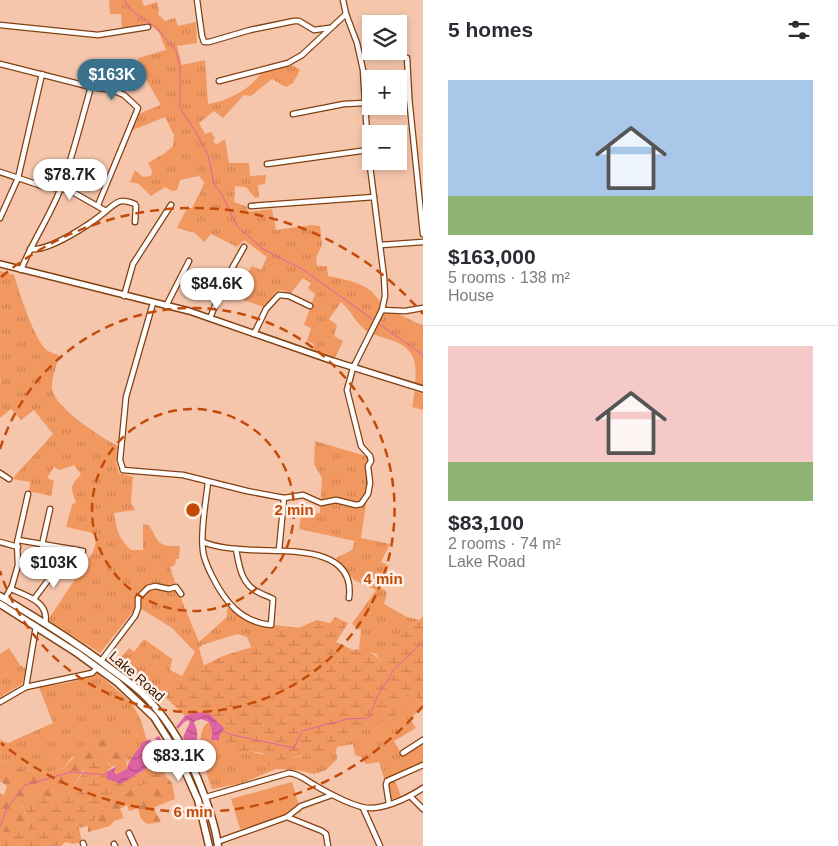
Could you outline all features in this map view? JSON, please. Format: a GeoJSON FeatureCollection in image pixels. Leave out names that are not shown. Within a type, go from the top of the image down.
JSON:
{"type":"FeatureCollection","features":[{"type":"Feature","properties":{"kind":"main road","name":"Lake Road"},"geometry":{"type":"LineString","coordinates":[[2,600],[45,624],[101,661],[146,697],[172,730],[186,753],[206,798],[218,844]]}},
{"type":"Feature","properties":{"kind":"main road","name":"Lake Road"},"geometry":{"type":"LineString","coordinates":[[2,600],[117,682],[154,717],[178,755],[198,800],[208,846]]}},
{"type":"Feature","properties":{"kind":"street"},"geometry":{"type":"LineString","coordinates":[[197,0],[204,42],[294,21],[299,21],[314,30],[329,28]]}},
{"type":"Feature","properties":{"kind":"street"},"geometry":{"type":"LineString","coordinates":[[343,0],[357,43],[363,70]]}},
{"type":"Feature","properties":{"kind":"street"},"geometry":{"type":"LineString","coordinates":[[219,81],[288,63],[302,55],[346,14]]}},
{"type":"Feature","properties":{"kind":"street"},"geometry":{"type":"LineString","coordinates":[[0,25],[98,35],[148,27]]}},
{"type":"Feature","properties":{"kind":"street"},"geometry":{"type":"LineString","coordinates":[[407,58],[409,97],[423,234]]}},
{"type":"Feature","properties":{"kind":"street"},"geometry":{"type":"LineString","coordinates":[[0,64],[91,87],[112,90],[124,95],[138,108],[98,205]]}},
{"type":"Feature","properties":{"kind":"street"},"geometry":{"type":"LineString","coordinates":[[0,218],[18,178],[42,74]]}},
{"type":"Feature","properties":{"kind":"street"},"geometry":{"type":"LineString","coordinates":[[21,270],[30,249],[52,210],[91,87]]}},
{"type":"Feature","properties":{"kind":"street"},"geometry":{"type":"LineString","coordinates":[[293,114],[348,103],[362,103]]}},
{"type":"Feature","properties":{"kind":"street"},"geometry":{"type":"LineString","coordinates":[[267,164],[362,151]]}},
{"type":"Feature","properties":{"kind":"street"},"geometry":{"type":"LineString","coordinates":[[153,303],[126,397],[120,466],[123,470],[183,475],[284,498],[293,498],[300,495],[321,502],[336,500],[356,505],[361,504],[368,494],[370,480],[368,466],[371,458],[361,446],[347,392],[353,368],[382,310],[385,296],[381,245],[371,170]]}},
{"type":"Feature","properties":{"kind":"street"},"geometry":{"type":"LineString","coordinates":[[0,172],[42,186],[69,190],[106,211]]}},
{"type":"Feature","properties":{"kind":"street"},"geometry":{"type":"LineString","coordinates":[[251,206],[374,197]]}},
{"type":"Feature","properties":{"kind":"street"},"geometry":{"type":"LineString","coordinates":[[30,249],[38,250],[75,233],[120,200],[126,200],[136,206],[135,222]]}},
{"type":"Feature","properties":{"kind":"street"},"geometry":{"type":"LineString","coordinates":[[124,296],[133,264],[171,204]]}},
{"type":"Feature","properties":{"kind":"street"},"geometry":{"type":"LineString","coordinates":[[381,245],[423,242]]}},
{"type":"Feature","properties":{"kind":"street"},"geometry":{"type":"LineString","coordinates":[[210,318],[226,279],[244,247]]}},
{"type":"Feature","properties":{"kind":"street"},"geometry":{"type":"LineString","coordinates":[[166,306],[189,262]]}},
{"type":"Feature","properties":{"kind":"street"},"geometry":{"type":"LineString","coordinates":[[0,264],[189,311],[353,368],[423,389]]}},
{"type":"Feature","properties":{"kind":"street"},"geometry":{"type":"LineString","coordinates":[[254,334],[266,309],[279,295],[289,296],[310,306]]}},
{"type":"Feature","properties":{"kind":"street"},"geometry":{"type":"LineString","coordinates":[[382,310],[405,311],[423,308]]}},
{"type":"Feature","properties":{"kind":"street"},"geometry":{"type":"LineString","coordinates":[[0,472],[9,479]]}},
{"type":"Feature","properties":{"kind":"street"},"geometry":{"type":"LineString","coordinates":[[208,482],[203,542],[205,560],[227,602],[243,616],[271,625],[273,599],[255,590],[246,582],[241,572],[236,549]]}},
{"type":"Feature","properties":{"kind":"street"},"geometry":{"type":"LineString","coordinates":[[2,600],[11,589],[18,566],[18,540],[28,494]]}},
{"type":"Feature","properties":{"kind":"street"},"geometry":{"type":"LineString","coordinates":[[278,550],[284,498]]}},
{"type":"Feature","properties":{"kind":"street"},"geometry":{"type":"LineString","coordinates":[[42,545],[50,509]]}},
{"type":"Feature","properties":{"kind":"street"},"geometry":{"type":"LineString","coordinates":[[18,540],[83,551]]}},
{"type":"Feature","properties":{"kind":"street"},"geometry":{"type":"LineString","coordinates":[[0,542],[18,548]]}},
{"type":"Feature","properties":{"kind":"street"},"geometry":{"type":"LineString","coordinates":[[203,542],[236,549],[278,550],[307,554],[334,562],[342,568],[349,579],[349,598]]}},
{"type":"Feature","properties":{"kind":"street"},"geometry":{"type":"LineString","coordinates":[[34,599],[58,567]]}},
{"type":"Feature","properties":{"kind":"street"},"geometry":{"type":"LineString","coordinates":[[101,661],[135,616],[138,608],[138,598],[143,593],[152,586],[155,586],[169,589],[174,587],[181,594]]}},
{"type":"Feature","properties":{"kind":"street"},"geometry":{"type":"LineString","coordinates":[[11,589],[41,604],[45,610],[45,624]]}},
{"type":"Feature","properties":{"kind":"street"},"geometry":{"type":"LineString","coordinates":[[26,687],[36,626]]}},
{"type":"Feature","properties":{"kind":"street"},"geometry":{"type":"LineString","coordinates":[[0,702],[26,687],[92,673],[97,668]]}},
{"type":"Feature","properties":{"kind":"street"},"geometry":{"type":"LineString","coordinates":[[403,754],[423,740]]}},
{"type":"Feature","properties":{"kind":"street"},"geometry":{"type":"LineString","coordinates":[[389,804],[387,781],[423,764]]}},
{"type":"Feature","properties":{"kind":"street"},"geometry":{"type":"LineString","coordinates":[[206,798],[289,773],[304,778],[332,795],[364,808],[389,804],[410,796],[423,788]]}},
{"type":"Feature","properties":{"kind":"street"},"geometry":{"type":"LineString","coordinates":[[218,844],[287,817],[301,806],[332,795]]}},
{"type":"Feature","properties":{"kind":"street"},"geometry":{"type":"LineString","coordinates":[[410,796],[423,809]]}},
{"type":"Feature","properties":{"kind":"street"},"geometry":{"type":"LineString","coordinates":[[364,808],[380,846]]}},
{"type":"Feature","properties":{"kind":"street"},"geometry":{"type":"LineString","coordinates":[[287,817],[322,830],[326,834],[328,846]]}},
{"type":"Feature","properties":{"kind":"street"},"geometry":{"type":"LineString","coordinates":[[128,833],[135,846]]}},
{"type":"Feature","properties":{"kind":"green space"},"geometry":{"type":"Polygon","coordinates":[[[109,0],[142,0],[144,6],[157,2],[158,14],[165,21],[175,18],[178,26],[196,22],[197,43],[177,46],[182,65],[205,60],[208,104],[237,94],[251,85],[261,73],[292,65],[300,70],[293,83],[286,87],[272,79],[251,96],[244,95],[223,118],[214,111],[199,123],[205,134],[211,132],[215,138],[213,140],[216,145],[225,139],[229,163],[249,163],[250,176],[266,175],[265,184],[258,185],[259,197],[255,198],[246,187],[235,186],[234,202],[247,207],[248,212],[272,209],[276,230],[312,225],[320,226],[322,245],[316,258],[317,266],[327,266],[328,276],[360,284],[371,291],[393,311],[423,325],[423,386],[415,383],[415,366],[411,353],[394,341],[367,331],[341,302],[329,319],[337,325],[334,336],[343,341],[335,358],[312,350],[314,344],[307,341],[311,328],[304,325],[315,294],[308,288],[311,283],[303,278],[290,294],[282,290],[276,292],[264,307],[225,294],[232,275],[242,282],[252,266],[261,270],[267,257],[244,240],[237,247],[211,234],[204,242],[195,233],[177,228],[187,208],[192,208],[202,189],[204,182],[199,176],[180,180],[177,190],[172,191],[165,187],[151,196],[139,184],[130,182],[135,170],[143,177],[151,176],[152,171],[148,163],[173,146],[174,135],[165,117],[133,130],[129,126],[133,116],[161,105],[147,81],[138,58],[166,50],[159,32],[148,23],[122,28],[121,14],[110,14],[109,0]]]}},
{"type":"Feature","properties":{"kind":"green space"},"geometry":{"type":"Polygon","coordinates":[[[0,271],[14,275],[28,316],[38,338],[48,351],[59,355],[52,385],[55,397],[80,422],[118,446],[116,463],[119,473],[133,477],[131,502],[135,510],[114,513],[121,538],[131,550],[143,550],[143,524],[149,525],[157,540],[163,545],[180,546],[179,559],[176,559],[175,565],[170,567],[176,585],[168,587],[155,584],[136,593],[136,608],[100,653],[48,620],[93,552],[98,535],[66,527],[72,505],[76,502],[72,487],[81,474],[74,465],[59,470],[54,467],[47,478],[54,481],[51,496],[29,491],[30,482],[12,479],[53,434],[34,410],[21,420],[11,409],[0,418],[0,271]]]}},
{"type":"Feature","properties":{"kind":"green space"},"geometry":{"type":"Polygon","coordinates":[[[415,391],[423,394],[423,410],[412,407],[415,391]]]}},
{"type":"Feature","properties":{"kind":"green space"},"geometry":{"type":"Polygon","coordinates":[[[315,441],[369,457],[372,462],[361,538],[390,544],[381,562],[389,566],[378,587],[387,593],[384,604],[407,617],[420,620],[397,639],[383,665],[376,654],[359,649],[361,630],[352,624],[376,590],[354,580],[336,558],[352,550],[355,541],[299,529],[302,508],[314,514],[320,513],[322,478],[314,464],[315,441]]]}},
{"type":"Feature","properties":{"kind":"green space"},"geometry":{"type":"Polygon","coordinates":[[[153,587],[177,589],[199,642],[227,617],[227,608],[236,610],[247,621],[250,618],[275,625],[255,646],[251,647],[247,637],[237,634],[202,645],[199,648],[204,666],[182,676],[195,652],[172,628],[140,608],[143,596],[153,587]]]}},
{"type":"Feature","properties":{"kind":"green space"},"geometry":{"type":"Polygon","coordinates":[[[423,616],[423,703],[404,693],[399,713],[366,729],[354,731],[338,743],[336,751],[324,760],[310,756],[298,756],[288,760],[276,769],[264,762],[263,753],[247,751],[234,754],[219,745],[219,737],[224,728],[215,719],[202,713],[185,716],[159,691],[182,676],[223,656],[255,646],[275,625],[298,628],[317,620],[330,623],[335,617],[348,623],[336,642],[353,650],[358,649],[370,652],[383,664],[398,636],[423,616]]]}},
{"type":"Feature","properties":{"kind":"green space"},"geometry":{"type":"Polygon","coordinates":[[[144,639],[172,659],[170,670],[182,676],[159,691],[141,677],[126,672],[116,663],[129,648],[134,652],[144,639]]]}},
{"type":"Feature","properties":{"kind":"green space"},"geometry":{"type":"Polygon","coordinates":[[[9,648],[20,665],[0,678],[0,654],[9,648]]]}},
{"type":"Feature","properties":{"kind":"green space"},"geometry":{"type":"Polygon","coordinates":[[[20,665],[26,669],[22,684],[0,697],[0,678],[20,665]]]}},
{"type":"Feature","properties":{"kind":"green space"},"geometry":{"type":"Polygon","coordinates":[[[97,673],[131,702],[140,718],[147,740],[143,742],[128,762],[123,751],[72,757],[64,768],[48,773],[18,769],[9,762],[3,760],[0,762],[0,740],[8,743],[53,723],[39,687],[68,683],[97,673]]]}},
{"type":"Feature","properties":{"kind":"green space"},"geometry":{"type":"Polygon","coordinates":[[[404,693],[423,703],[422,707],[410,719],[416,728],[394,741],[402,755],[423,744],[423,764],[395,781],[401,796],[391,800],[379,762],[366,764],[361,757],[355,755],[353,744],[337,747],[338,743],[354,731],[366,729],[402,697],[404,693]]]}},
{"type":"Feature","properties":{"kind":"green space"},"geometry":{"type":"Polygon","coordinates":[[[209,722],[214,741],[219,741],[219,745],[234,754],[247,751],[287,759],[309,755],[324,760],[336,751],[337,759],[326,770],[314,774],[298,770],[276,769],[242,783],[212,789],[204,764],[201,744],[201,734],[209,722]]]}},
{"type":"Feature","properties":{"kind":"green space"},"geometry":{"type":"Polygon","coordinates":[[[89,741],[114,741],[120,746],[126,758],[127,769],[115,774],[116,765],[112,767],[109,763],[83,770],[70,793],[55,798],[37,798],[21,804],[29,822],[27,833],[0,832],[0,793],[4,795],[7,786],[0,781],[0,762],[3,760],[9,762],[18,769],[49,773],[64,768],[89,741]]]}},
{"type":"Feature","properties":{"kind":"green space"},"geometry":{"type":"Polygon","coordinates":[[[102,758],[112,767],[106,776],[133,777],[160,761],[165,775],[114,797],[108,806],[88,826],[79,828],[82,842],[73,844],[66,842],[60,846],[0,846],[0,832],[27,832],[29,822],[21,803],[37,798],[55,798],[70,793],[91,759],[102,758]]]}},
{"type":"Feature","properties":{"kind":"green space"},"geometry":{"type":"Polygon","coordinates":[[[165,775],[172,783],[175,799],[155,807],[154,809],[161,822],[147,824],[141,819],[138,808],[129,811],[127,805],[120,809],[124,818],[114,821],[110,826],[88,832],[89,823],[108,806],[114,797],[165,775]]]}},
{"type":"Feature","properties":{"kind":"green space"},"geometry":{"type":"Polygon","coordinates":[[[292,782],[301,812],[240,829],[231,799],[292,782]]]}},
{"type":"Feature","properties":{"kind":"water"},"geometry":{"type":"Polygon","coordinates":[[[197,712],[209,713],[224,728],[219,741],[211,740],[212,731],[209,722],[201,719],[195,721],[197,740],[193,751],[191,751],[183,737],[190,722],[188,720],[184,722],[178,729],[176,727],[185,716],[197,712]]]}},
{"type":"Feature","properties":{"kind":"water"},"geometry":{"type":"Polygon","coordinates":[[[159,736],[171,757],[169,760],[154,764],[121,784],[107,779],[107,772],[117,766],[114,772],[116,774],[127,769],[143,742],[150,739],[155,748],[159,747],[155,738],[159,736]]]}},
{"type":"Feature","properties":{"kind":"waterway"},"geometry":{"type":"LineString","coordinates":[[124,0],[132,11],[157,28],[176,51],[180,67],[180,108],[208,155],[214,184],[222,195],[237,226],[263,249],[302,269],[375,321]]}},
{"type":"Feature","properties":{"kind":"waterway"},"geometry":{"type":"LineString","coordinates":[[378,323],[423,355]]}},
{"type":"Feature","properties":{"kind":"waterway"},"geometry":{"type":"LineString","coordinates":[[223,730],[228,734],[294,748],[302,731],[347,719],[369,718],[377,697],[395,668],[423,642]]}},
{"type":"Feature","properties":{"kind":"waterway"},"geometry":{"type":"LineString","coordinates":[[0,827],[7,808],[25,785],[71,772],[108,775]]}}]}
